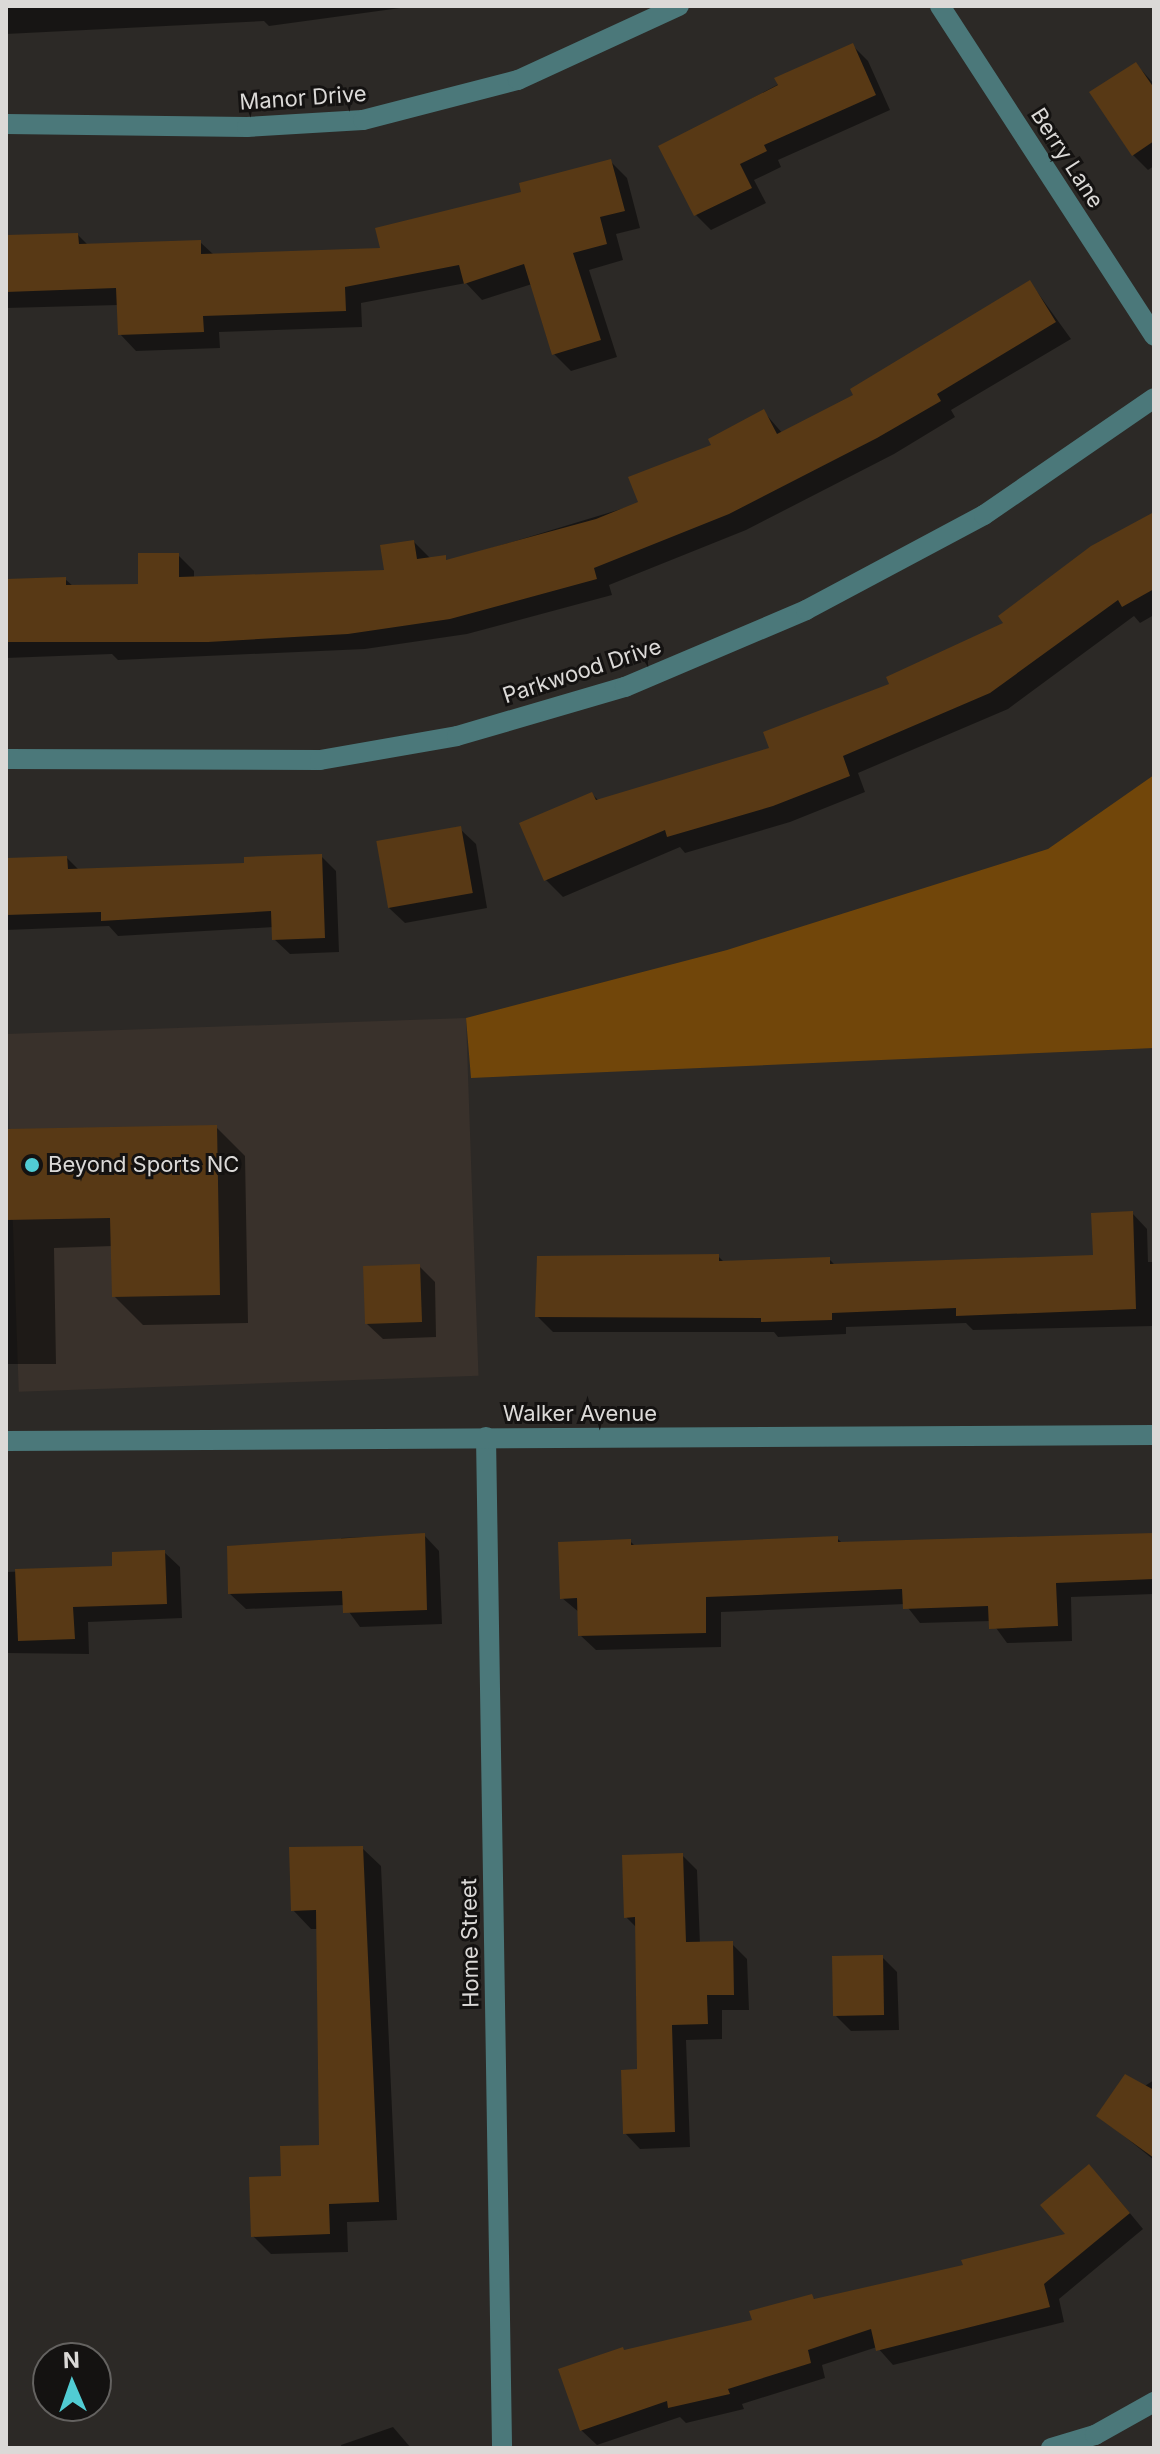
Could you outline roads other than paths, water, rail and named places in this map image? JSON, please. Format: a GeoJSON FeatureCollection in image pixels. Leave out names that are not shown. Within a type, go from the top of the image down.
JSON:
{"type":"FeatureCollection","features":[{"type":"Feature","properties":{"kind":"street","name":"Manor Drive"},"geometry":{"type":"LineString","coordinates":[[6,124],[247,127],[363,120],[518,80],[679,6]]}},
{"type":"Feature","properties":{"kind":"street","name":"Berry Lane"},"geometry":{"type":"LineString","coordinates":[[940,6],[1154,336]]}},
{"type":"Feature","properties":{"kind":"street","name":"Parkwood Drive"},"geometry":{"type":"LineString","coordinates":[[6,759],[320,760],[457,736],[625,687],[806,610],[984,515],[1154,398]]}},
{"type":"Feature","properties":{"kind":"street","name":"Walker Avenue"},"geometry":{"type":"LineString","coordinates":[[6,1441],[1154,1435]]}},
{"type":"Feature","properties":{"kind":"street","name":"Home Street"},"geometry":{"type":"LineString","coordinates":[[486,1437],[502,2448]]}},
{"type":"Feature","properties":{"kind":"street"},"geometry":{"type":"LineString","coordinates":[[1051,2448],[1095,2435],[1154,2402]]}},
{"type":"Feature","properties":{"kind":"place","name":"Beyond Sports NC"},"geometry":{"type":"Point","coordinates":[32,1165]}}]}
